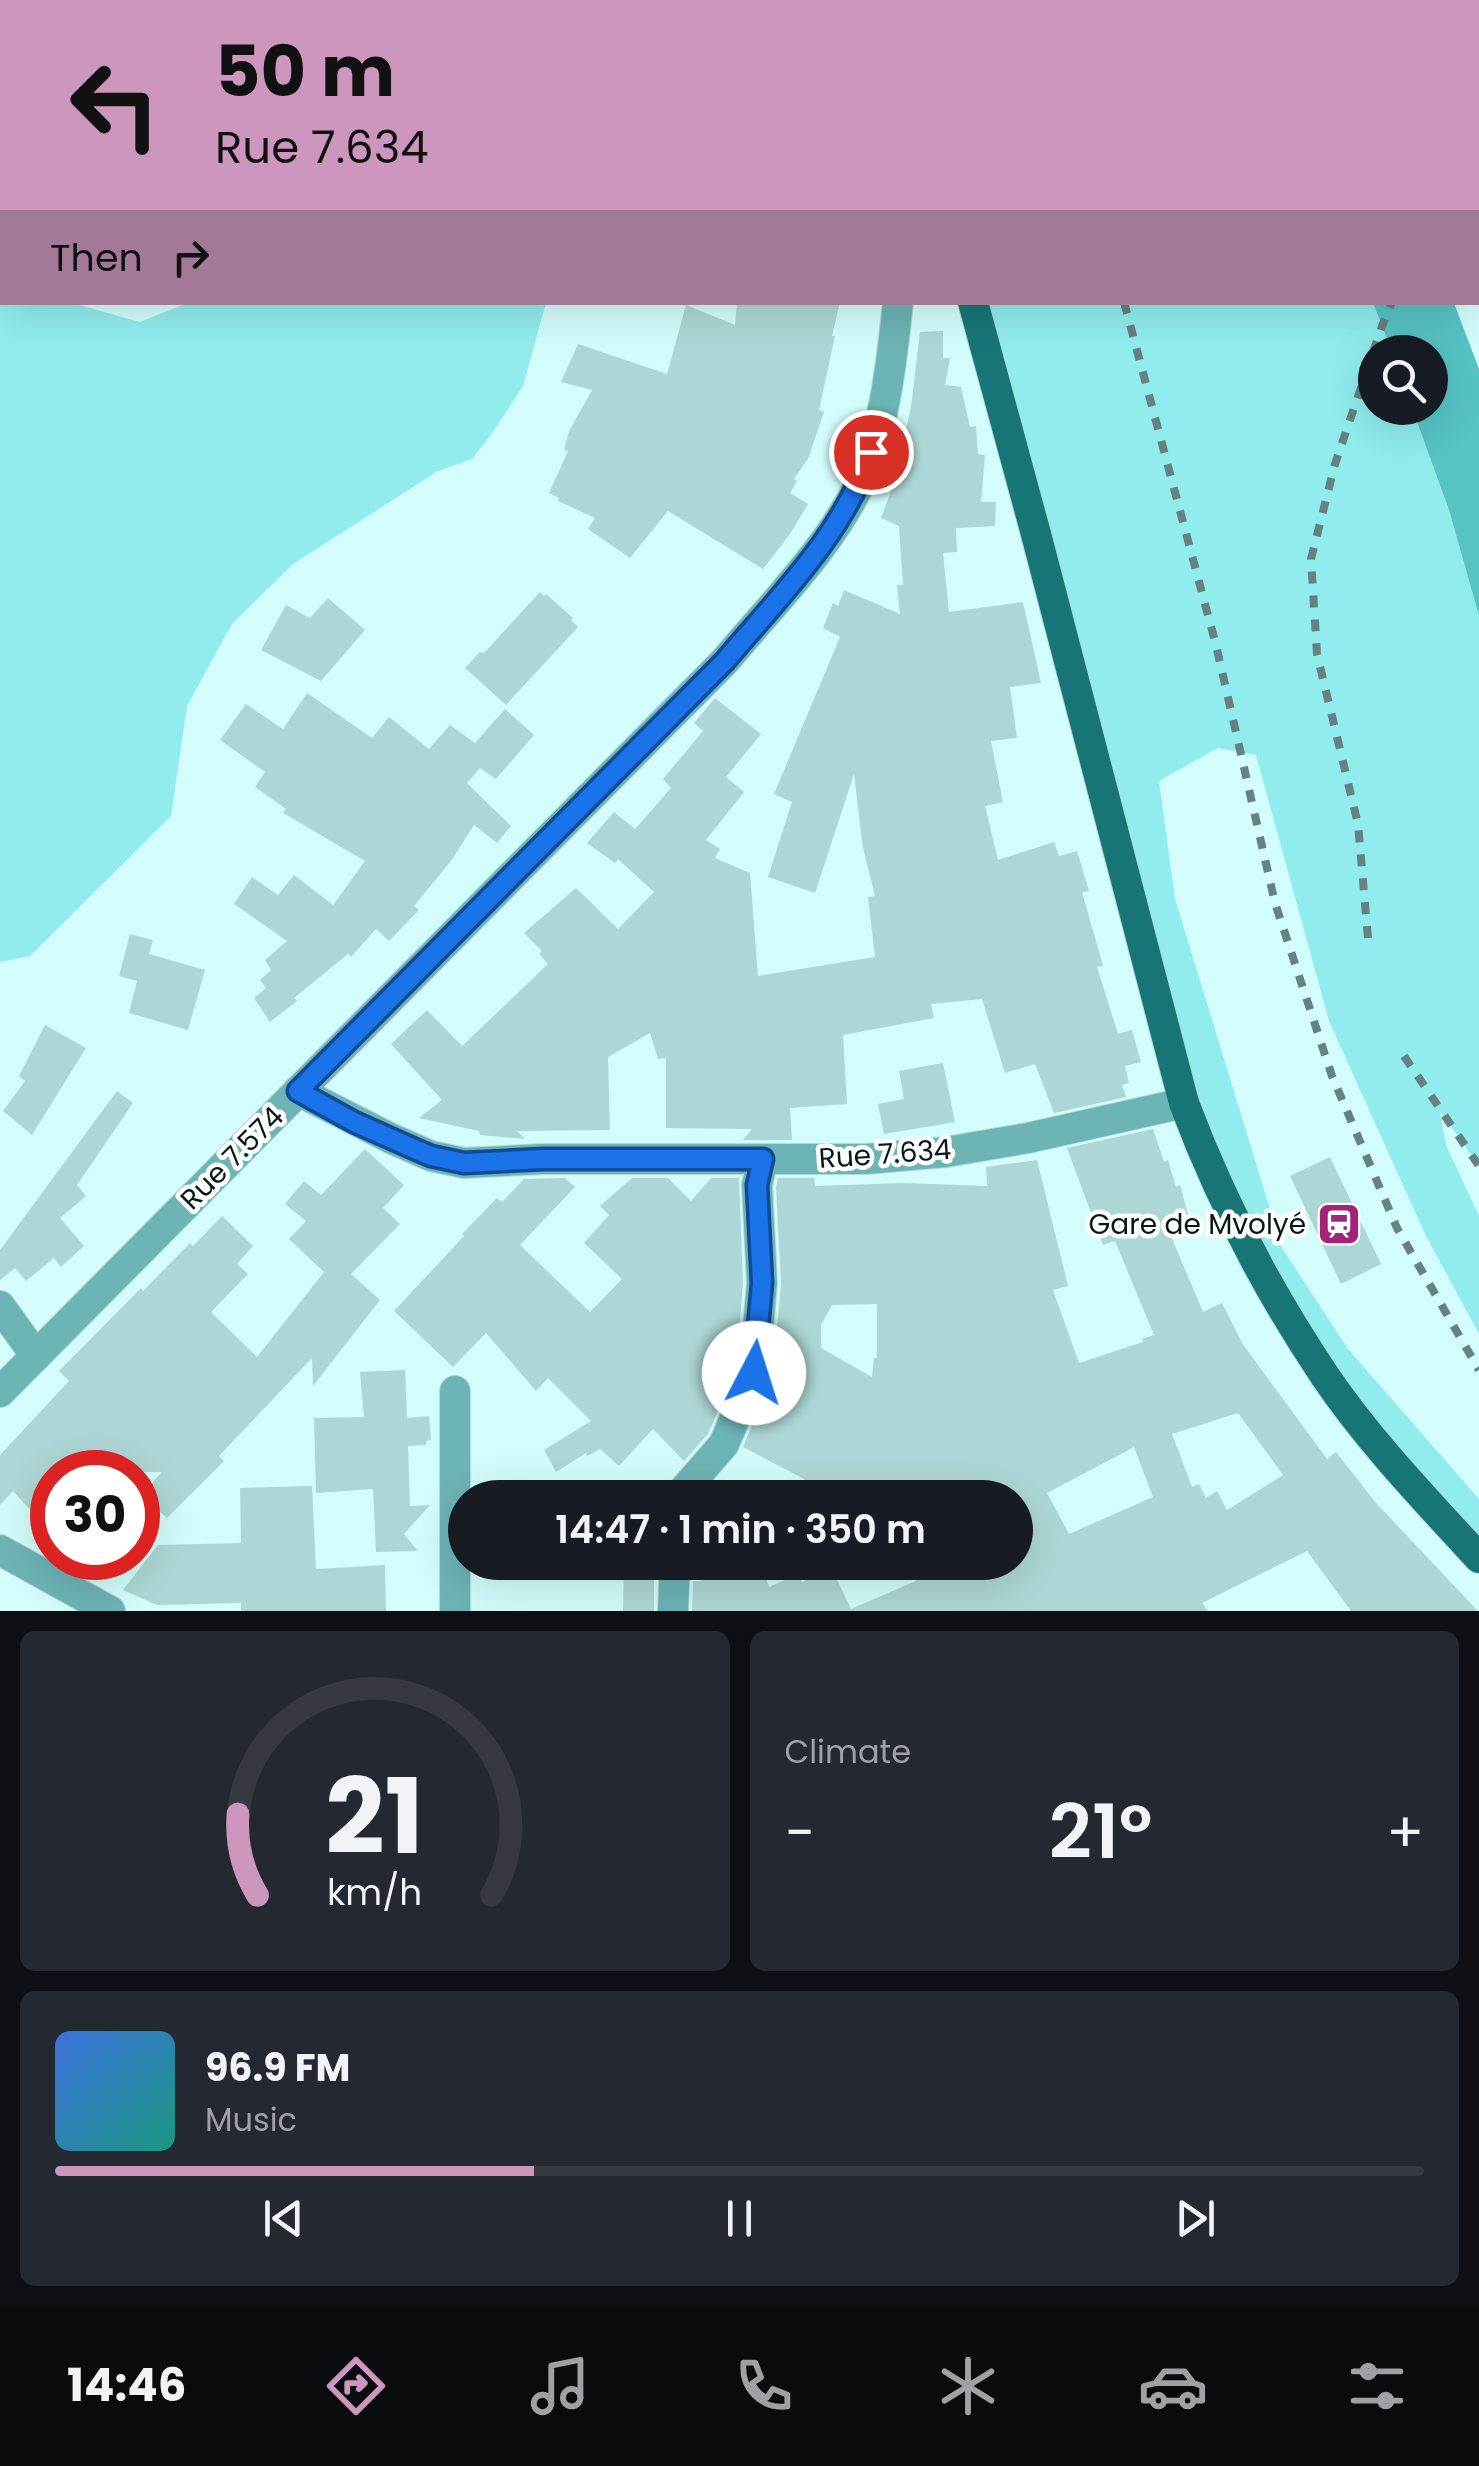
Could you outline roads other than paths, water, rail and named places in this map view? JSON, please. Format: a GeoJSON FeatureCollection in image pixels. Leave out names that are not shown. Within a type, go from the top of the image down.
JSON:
{"type":"FeatureCollection","features":[{"type":"Feature","properties":{"kind":"main road"},"geometry":{"type":"LineString","coordinates":[[974,305],[1184,1104],[1204,1158],[1284,1311],[1326,1377],[1359,1422],[1479,1558]]}},
{"type":"Feature","properties":{"kind":"street","name":"Rue 7.574"},"geometry":{"type":"LineString","coordinates":[[0,1392],[725,661],[784,591],[840,520],[864,474],[878,430],[898,305]]}},
{"type":"Feature","properties":{"kind":"street","name":"Rue 7.634"},"geometry":{"type":"LineString","coordinates":[[298,1091],[354,1122],[431,1156],[464,1163],[543,1159],[866,1158],[946,1152],[1184,1104]]}},
{"type":"Feature","properties":{"kind":"street"},"geometry":{"type":"LineString","coordinates":[[693,1480],[724,1444],[754,1373],[762,1283],[757,1185],[763,1159]]}},
{"type":"Feature","properties":{"kind":"street"},"geometry":{"type":"LineString","coordinates":[[0,1306],[36,1356]]}},
{"type":"Feature","properties":{"kind":"street"},"geometry":{"type":"LineString","coordinates":[[454,1391],[455,1611]]}},
{"type":"Feature","properties":{"kind":"street"},"geometry":{"type":"LineString","coordinates":[[0,1550],[110,1611]]}},
{"type":"Feature","properties":{"kind":"street"},"geometry":{"type":"LineString","coordinates":[[673,1611],[674,1580]]}},
{"type":"Feature","properties":{"kind":"railway"},"geometry":{"type":"LineString","coordinates":[[1125,305],[1216,645],[1275,903],[1332,1076],[1397,1228],[1479,1370]]}},
{"type":"Feature","properties":{"kind":"railway"},"geometry":{"type":"LineString","coordinates":[[1368,938],[1358,824],[1317,654],[1311,559],[1335,464],[1391,305]]}},
{"type":"Feature","properties":{"kind":"railway"},"geometry":{"type":"LineString","coordinates":[[1404,1056],[1479,1166]]}},
{"type":"Feature","properties":{"kind":"place","name":"Gare de Mvolyé"},"geometry":{"type":"Point","coordinates":[1339,1224]}}]}
